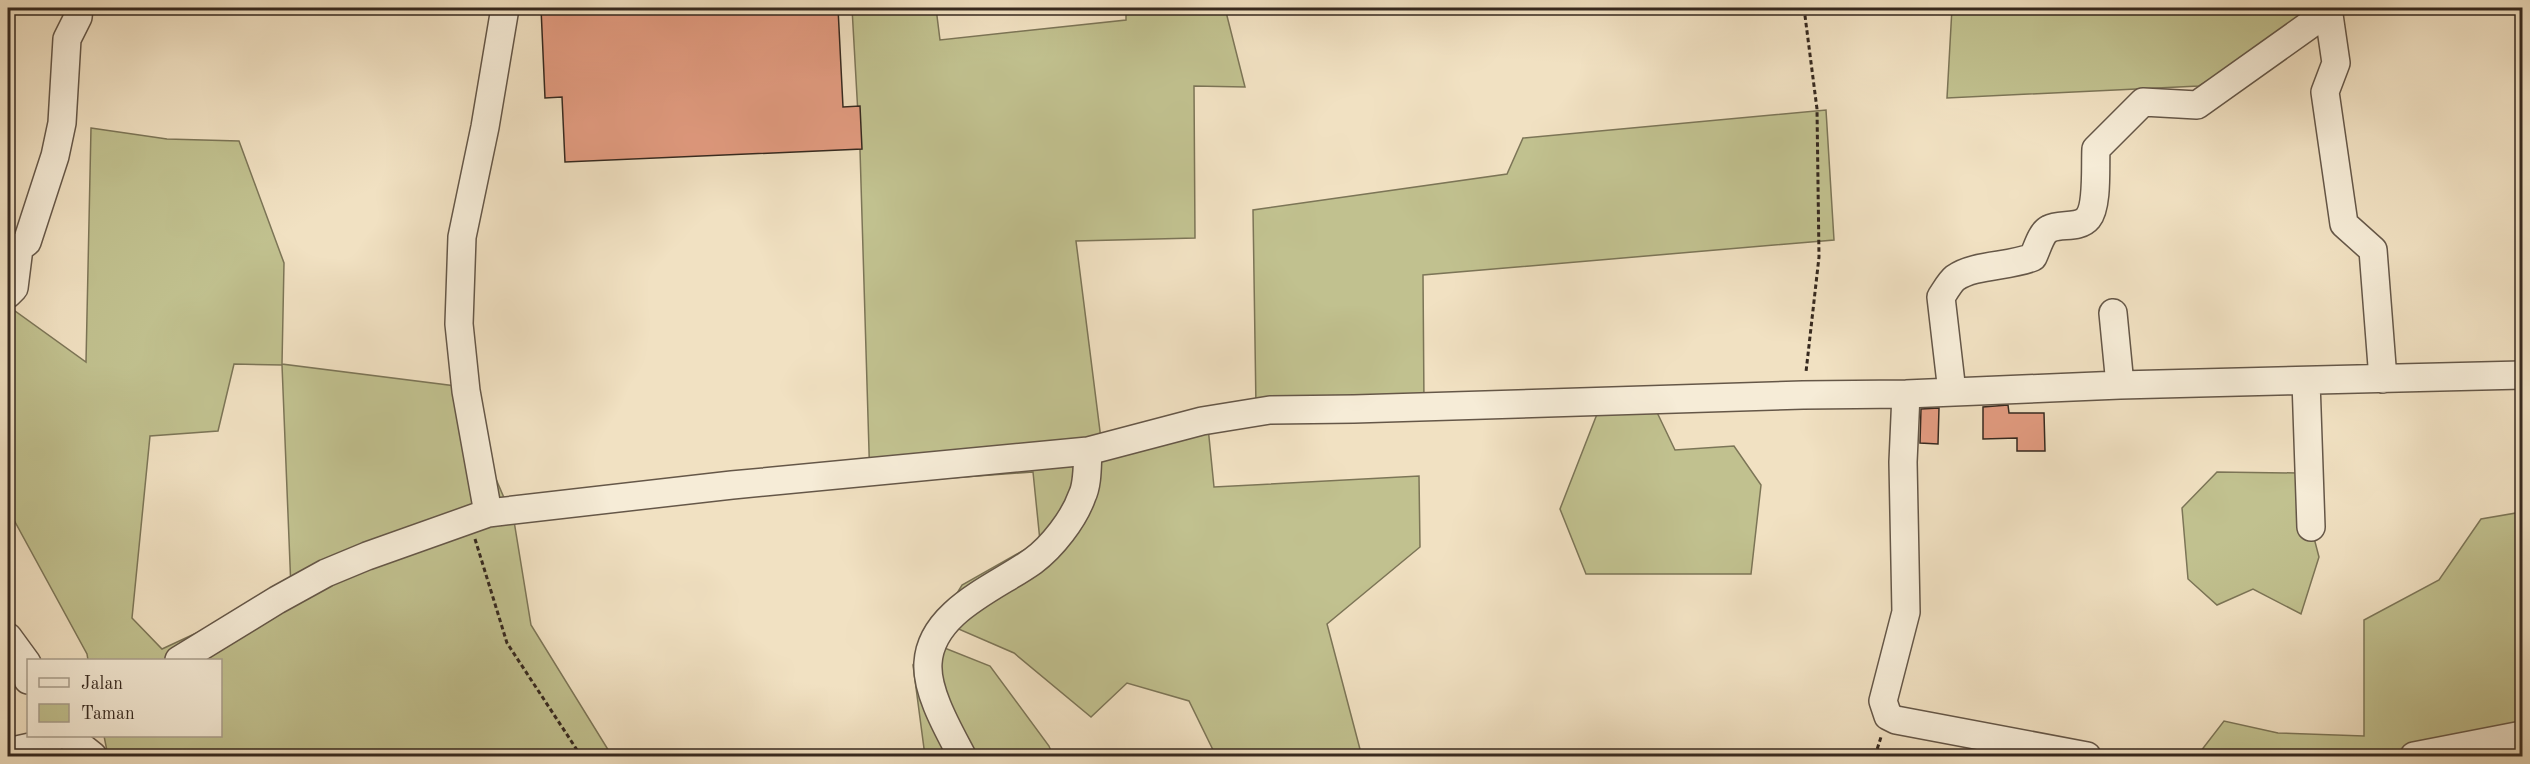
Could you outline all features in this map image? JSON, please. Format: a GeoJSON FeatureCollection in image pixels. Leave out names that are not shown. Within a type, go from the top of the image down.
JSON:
{"type":"FeatureCollection","features":[{"type":"Feature","properties":{"kind":"street"},"geometry":{"type":"LineString","coordinates":[[8,294],[14,288],[13,248],[27,242],[55,156],[62,123],[67,39],[78,17],[79,8]]}},
{"type":"Feature","properties":{"kind":"street"},"geometry":{"type":"LineString","coordinates":[[479,516],[459,324],[462,237],[485,127],[505,8]]}},
{"type":"Feature","properties":{"kind":"street"},"geometry":{"type":"LineString","coordinates":[[1952,392],[1941,297],[1954,279],[1966,273],[2024,261],[2033,257],[2049,228],[2080,223],[2088,218],[2093,206],[2096,149],[2143,102],[2197,105],[2315,21],[2322,8]]}},
{"type":"Feature","properties":{"kind":"street"},"geometry":{"type":"LineString","coordinates":[[2328,8],[2336,63],[2325,92],[2344,224],[2373,250],[2383,379]]}},
{"type":"Feature","properties":{"kind":"street"},"geometry":{"type":"LineString","coordinates":[[2113,313],[2120,385]]}},
{"type":"Feature","properties":{"kind":"street"},"geometry":{"type":"LineString","coordinates":[[181,659],[277,600],[327,573],[367,556],[479,516],[732,484],[1088,451],[1202,421],[1270,410],[2523,375]]}},
{"type":"Feature","properties":{"kind":"street"},"geometry":{"type":"LineString","coordinates":[[2306,381],[2311,527]]}},
{"type":"Feature","properties":{"kind":"street"},"geometry":{"type":"LineString","coordinates":[[1906,394],[1903,462],[1906,612],[1883,701],[1888,716],[1896,720],[2087,756]]}},
{"type":"Feature","properties":{"kind":"street"},"geometry":{"type":"LineString","coordinates":[[962,756],[935,703],[928,663],[936,636],[963,606],[1034,560],[1059,536],[1083,496],[1088,451]]}},
{"type":"Feature","properties":{"kind":"street"},"geometry":{"type":"LineString","coordinates":[[8,637],[27,663]]}},
{"type":"Feature","properties":{"kind":"street"},"geometry":{"type":"LineString","coordinates":[[2414,756],[2523,735]]}},
{"type":"Feature","properties":{"kind":"street"},"geometry":{"type":"LineString","coordinates":[[70,737],[93,756]]}},
{"type":"Feature","properties":{"kind":"street"},"geometry":{"type":"LineString","coordinates":[[8,752],[42,739]]}},
{"type":"Feature","properties":{"kind":"path"},"geometry":{"type":"LineString","coordinates":[[1803,395],[1819,257],[1817,109],[1804,8]]}},
{"type":"Feature","properties":{"kind":"path"},"geometry":{"type":"LineString","coordinates":[[479,516],[507,643],[581,756]]}},
{"type":"Feature","properties":{"kind":"green space"},"geometry":{"type":"Polygon","coordinates":[[[852,8],[936,8],[940,40],[1126,20],[1126,8],[1225,8],[1245,87],[1194,86],[1195,238],[1076,241],[1101,439],[1207,417],[1214,487],[1419,476],[1420,547],[1327,624],[1361,753],[1366,756],[1216,756],[1189,701],[1127,683],[1091,717],[1014,653],[940,621],[962,585],[1040,541],[1033,472],[870,484],[860,150],[852,8]]]}},
{"type":"Feature","properties":{"kind":"green space"},"geometry":{"type":"Polygon","coordinates":[[[1952,8],[2326,8],[2199,86],[1947,98],[1952,8]]]}},
{"type":"Feature","properties":{"kind":"green space"},"geometry":{"type":"Polygon","coordinates":[[[1826,110],[1834,240],[1423,275],[1424,404],[1256,407],[1253,210],[1507,174],[1523,138],[1826,110]]]}},
{"type":"Feature","properties":{"kind":"green space"},"geometry":{"type":"Polygon","coordinates":[[[91,128],[167,139],[239,141],[284,263],[282,364],[456,386],[514,521],[531,625],[612,756],[108,756],[104,737],[222,737],[222,659],[88,659],[8,509],[8,306],[86,362],[91,128]],[[234,364],[218,431],[150,436],[132,618],[162,649],[291,589],[282,365],[234,364]]]}},
{"type":"Feature","properties":{"kind":"green space"},"geometry":{"type":"Polygon","coordinates":[[[1653,404],[1675,450],[1734,446],[1761,485],[1751,574],[1586,574],[1560,509],[1599,409],[1653,404]]]}},
{"type":"Feature","properties":{"kind":"green space"},"geometry":{"type":"Polygon","coordinates":[[[2217,472],[2297,473],[2319,557],[2301,614],[2253,589],[2217,605],[2188,579],[2182,508],[2217,472]]]}},
{"type":"Feature","properties":{"kind":"green space"},"geometry":{"type":"Polygon","coordinates":[[[2522,512],[2522,756],[2197,756],[2224,721],[2278,733],[2364,736],[2364,620],[2439,580],[2481,519],[2522,512]]]}},
{"type":"Feature","properties":{"kind":"green space"},"geometry":{"type":"Polygon","coordinates":[[[927,641],[990,666],[1049,746],[1053,756],[925,756],[913,665],[927,641]]]}},
{"type":"Feature","properties":{"kind":"building"},"geometry":{"type":"Polygon","coordinates":[[[541,8],[838,8],[843,107],[860,106],[862,149],[565,162],[562,97],[545,98],[541,8]]]}},
{"type":"Feature","properties":{"kind":"building"},"geometry":{"type":"Polygon","coordinates":[[[2008,405],[2009,413],[2044,413],[2045,451],[2017,451],[2017,438],[1983,439],[1983,407],[2008,405]]]}},
{"type":"Feature","properties":{"kind":"building"},"geometry":{"type":"Polygon","coordinates":[[[1939,408],[1938,444],[1920,443],[1921,409],[1939,408]]]}}]}
